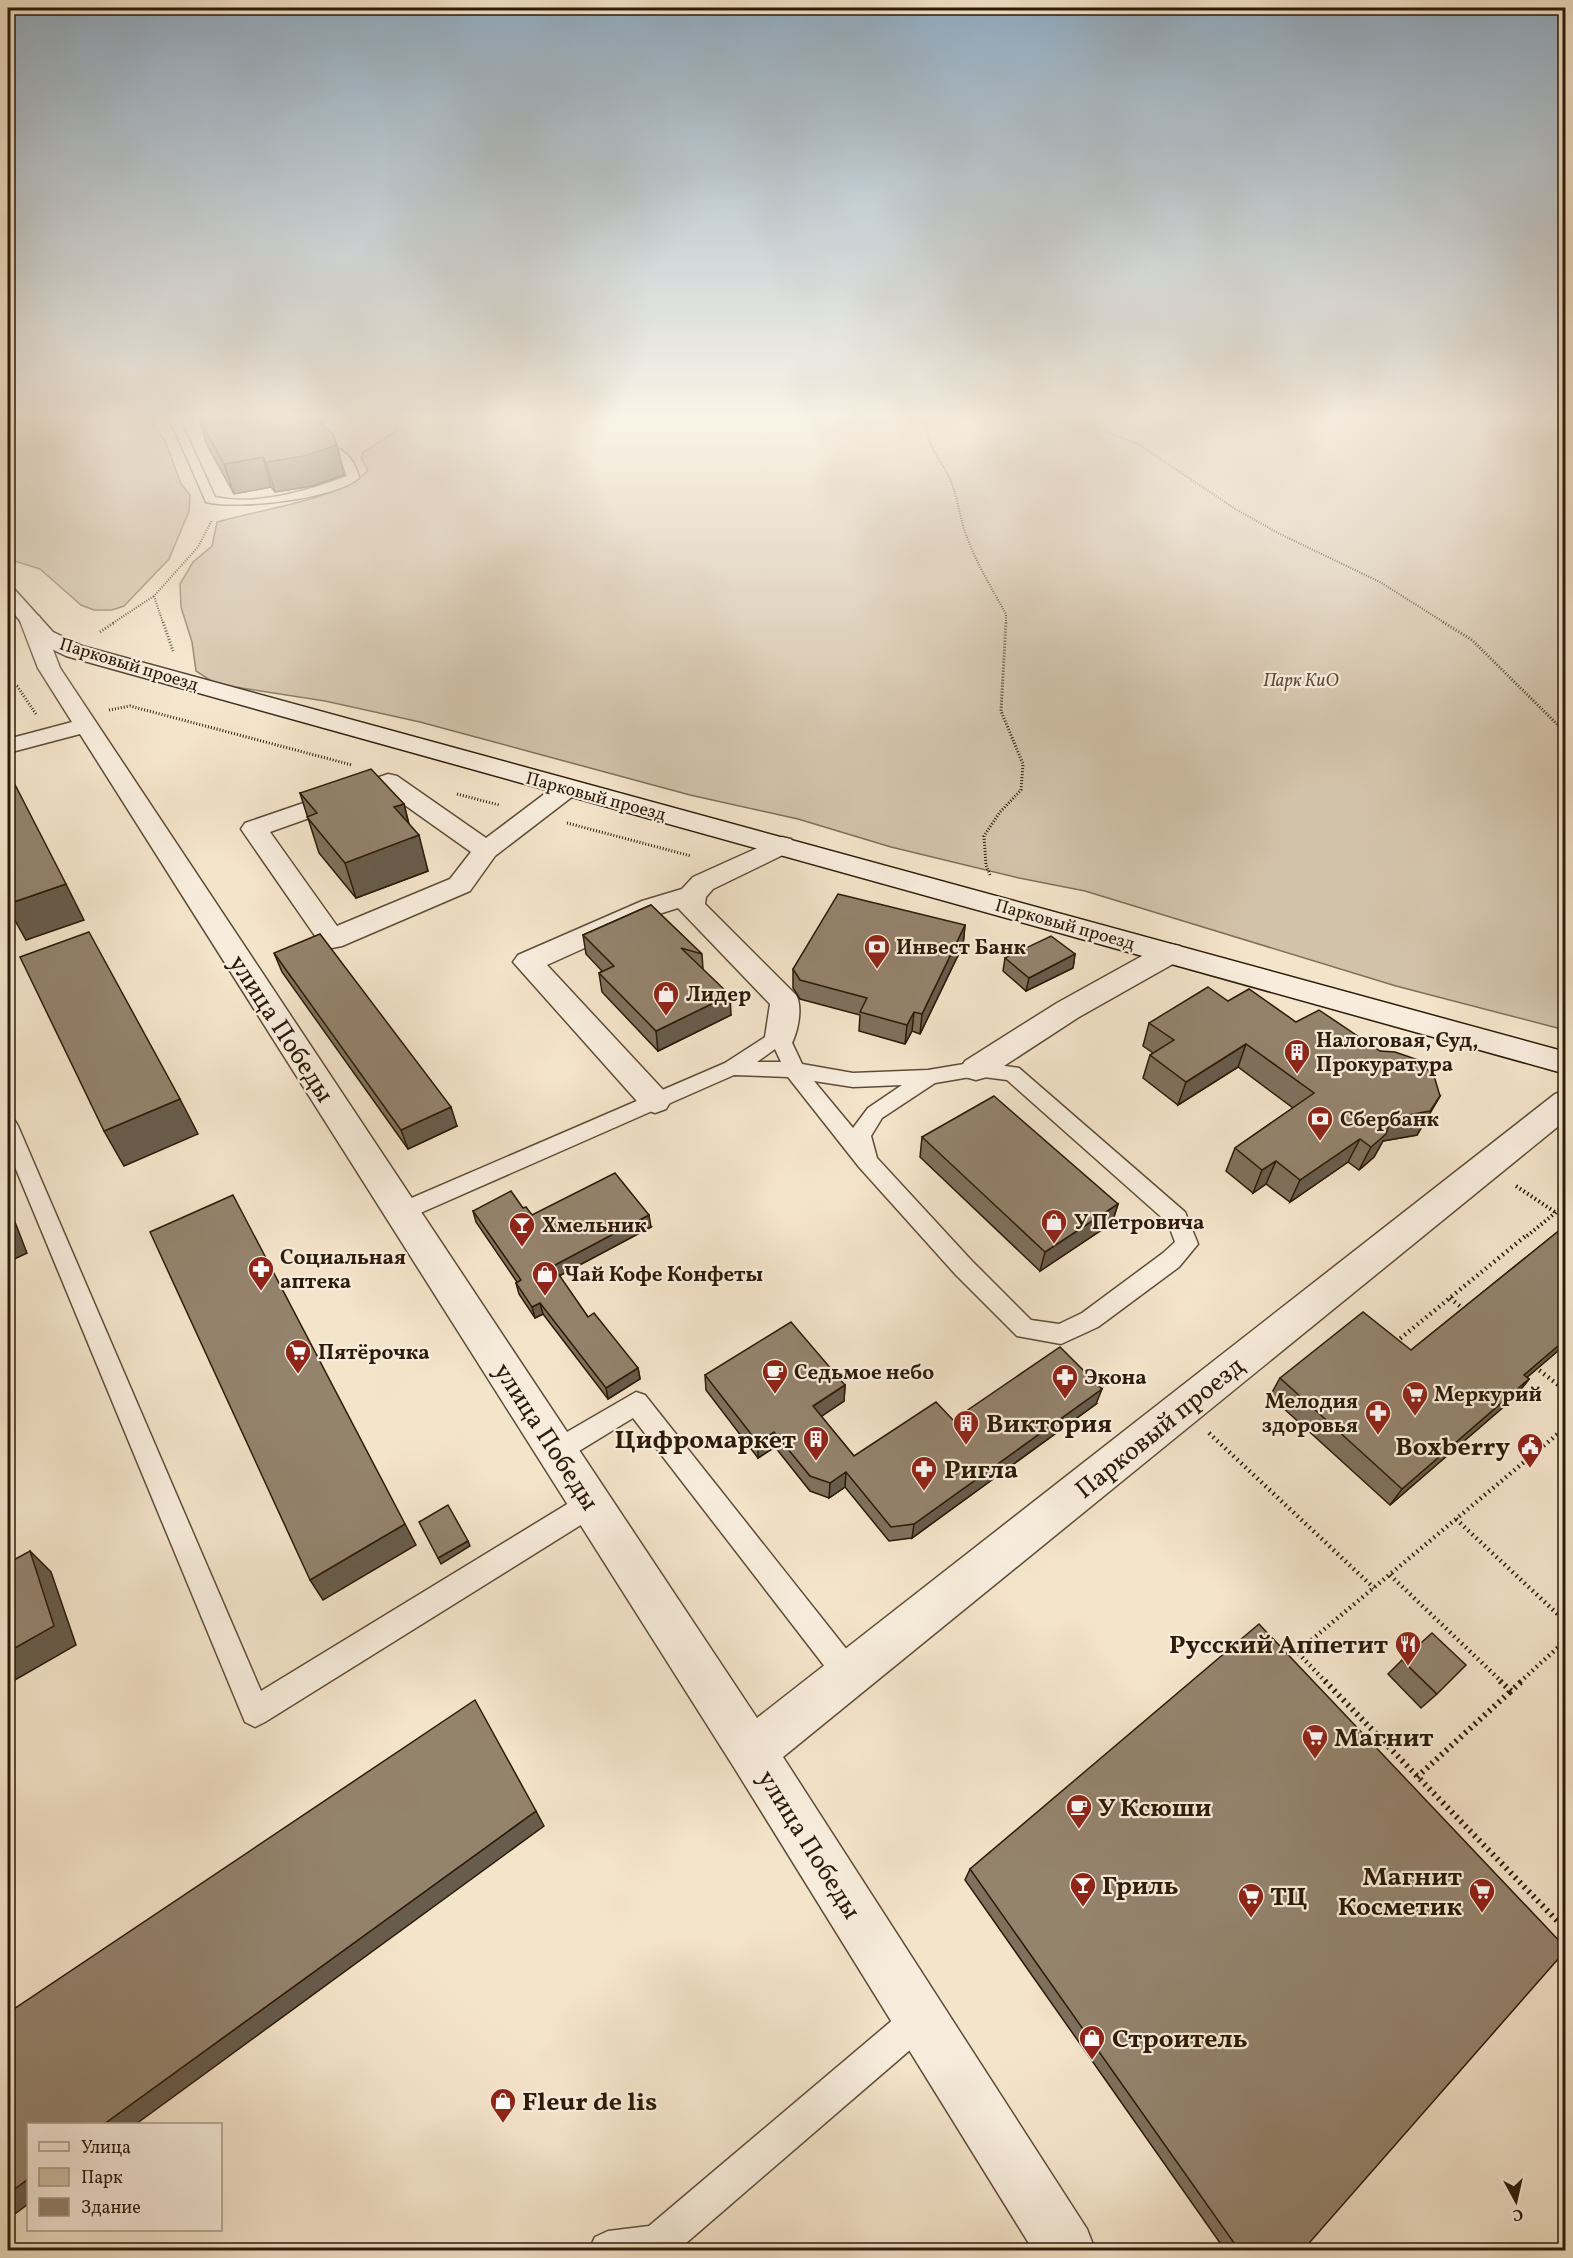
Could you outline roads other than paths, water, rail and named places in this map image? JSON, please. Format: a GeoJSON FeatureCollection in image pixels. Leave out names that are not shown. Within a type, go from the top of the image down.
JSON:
{"type":"FeatureCollection","features":[{"type":"Feature","properties":{"kind":"street","name":"Парковый проезд"},"geometry":{"type":"LineString","coordinates":[[8,594],[45,637],[74,651],[1566,1063]]}},
{"type":"Feature","properties":{"kind":"street"},"geometry":{"type":"LineString","coordinates":[[8,619],[31,621]]}},
{"type":"Feature","properties":{"kind":"street","name":"улица Победы"},"geometry":{"type":"LineString","coordinates":[[31,621],[49,668],[752,1752],[1066,2250]]}},
{"type":"Feature","properties":{"kind":"street"},"geometry":{"type":"LineString","coordinates":[[8,746],[87,725]]}},
{"type":"Feature","properties":{"kind":"street"},"geometry":{"type":"LineString","coordinates":[[486,850],[388,781],[254,829],[332,939],[460,885],[486,850],[568,788]]}},
{"type":"Feature","properties":{"kind":"street"},"geometry":{"type":"LineString","coordinates":[[655,1101],[528,962],[652,907],[692,894],[703,883],[782,845]]}},
{"type":"Feature","properties":{"kind":"street"},"geometry":{"type":"LineString","coordinates":[[692,894],[691,906],[785,1002],[780,1037]]}},
{"type":"Feature","properties":{"kind":"street","name":"Парковый проезд"},"geometry":{"type":"LineString","coordinates":[[976,1069],[1068,1010],[1170,953]]}},
{"type":"Feature","properties":{"kind":"street","name":"Парковый проезд"},"geometry":{"type":"LineString","coordinates":[[752,1752],[1566,1102]]}},
{"type":"Feature","properties":{"kind":"lane"},"geometry":{"type":"LineString","coordinates":[[401,1212],[732,1068],[780,1037],[794,1070],[867,1161],[996,1303],[1026,1329],[1061,1334],[1090,1320],[1171,1260],[1187,1244],[1177,1218],[1012,1073],[976,1069],[930,1077],[853,1080],[794,1070],[732,1068]]}},
{"type":"Feature","properties":{"kind":"lane"},"geometry":{"type":"LineString","coordinates":[[867,1161],[860,1135],[875,1113],[930,1077]]}},
{"type":"Feature","properties":{"kind":"lane"},"geometry":{"type":"LineString","coordinates":[[8,1126],[255,1712],[591,1504]]}},
{"type":"Feature","properties":{"kind":"lane"},"geometry":{"type":"LineString","coordinates":[[557,1451],[636,1403],[849,1675]]}},
{"type":"Feature","properties":{"kind":"lane"},"geometry":{"type":"LineString","coordinates":[[608,2250],[659,2247],[920,2019]]}},
{"type":"Feature","properties":{"kind":"place","name":"Инвест Банк"},"geometry":{"type":"Point","coordinates":[877,970]}},
{"type":"Feature","properties":{"kind":"place","name":"Лидер"},"geometry":{"type":"Point","coordinates":[666,1017]}},
{"type":"Feature","properties":{"kind":"place","name":"Налоговая, Суд, Прокуратура"},"geometry":{"type":"Point","coordinates":[1297,1075]}},
{"type":"Feature","properties":{"kind":"place","name":"Сбербанк"},"geometry":{"type":"Point","coordinates":[1320,1142]}},
{"type":"Feature","properties":{"kind":"place","name":"У Петровича"},"geometry":{"type":"Point","coordinates":[1054,1245]}},
{"type":"Feature","properties":{"kind":"place","name":"Хмельник"},"geometry":{"type":"Point","coordinates":[522,1248]}},
{"type":"Feature","properties":{"kind":"place","name":"Социальная аптека"},"geometry":{"type":"Point","coordinates":[261,1292]}},
{"type":"Feature","properties":{"kind":"place","name":"Чай Кофе Конфеты"},"geometry":{"type":"Point","coordinates":[545,1297]}},
{"type":"Feature","properties":{"kind":"place","name":"Пятёрочка"},"geometry":{"type":"Point","coordinates":[298,1375]}},
{"type":"Feature","properties":{"kind":"place","name":"Седьмое небо"},"geometry":{"type":"Point","coordinates":[775,1395]}},
{"type":"Feature","properties":{"kind":"place","name":"Экона"},"geometry":{"type":"Point","coordinates":[1065,1400]}},
{"type":"Feature","properties":{"kind":"place","name":"Меркурий"},"geometry":{"type":"Point","coordinates":[1415,1417]}},
{"type":"Feature","properties":{"kind":"place","name":"Мелодия здоровья"},"geometry":{"type":"Point","coordinates":[1378,1436]}},
{"type":"Feature","properties":{"kind":"place","name":"Виктория"},"geometry":{"type":"Point","coordinates":[966,1446]}},
{"type":"Feature","properties":{"kind":"place","name":"Цифромаркет"},"geometry":{"type":"Point","coordinates":[816,1462]}},
{"type":"Feature","properties":{"kind":"place","name":"Boxberry"},"geometry":{"type":"Point","coordinates":[1530,1469]}},
{"type":"Feature","properties":{"kind":"place","name":"Ригла"},"geometry":{"type":"Point","coordinates":[924,1492]}},
{"type":"Feature","properties":{"kind":"place","name":"Русский Аппетит"},"geometry":{"type":"Point","coordinates":[1408,1667]}},
{"type":"Feature","properties":{"kind":"place","name":"Магнит"},"geometry":{"type":"Point","coordinates":[1315,1760]}},
{"type":"Feature","properties":{"kind":"place","name":"У Ксюши"},"geometry":{"type":"Point","coordinates":[1079,1830]}},
{"type":"Feature","properties":{"kind":"place","name":"Гриль"},"geometry":{"type":"Point","coordinates":[1083,1908]}},
{"type":"Feature","properties":{"kind":"place","name":"Магнит Косметик"},"geometry":{"type":"Point","coordinates":[1482,1914]}},
{"type":"Feature","properties":{"kind":"place","name":"ТЦ"},"geometry":{"type":"Point","coordinates":[1251,1919]}},
{"type":"Feature","properties":{"kind":"place","name":"Строитель"},"geometry":{"type":"Point","coordinates":[1092,2061]}},
{"type":"Feature","properties":{"kind":"place","name":"Fleur de lis"},"geometry":{"type":"Point","coordinates":[503,2124]}},
{"type":"Feature","properties":{"kind":"park label","name":"Парк КиО"},"geometry":{"type":"Point","coordinates":[1301,680]}}]}
